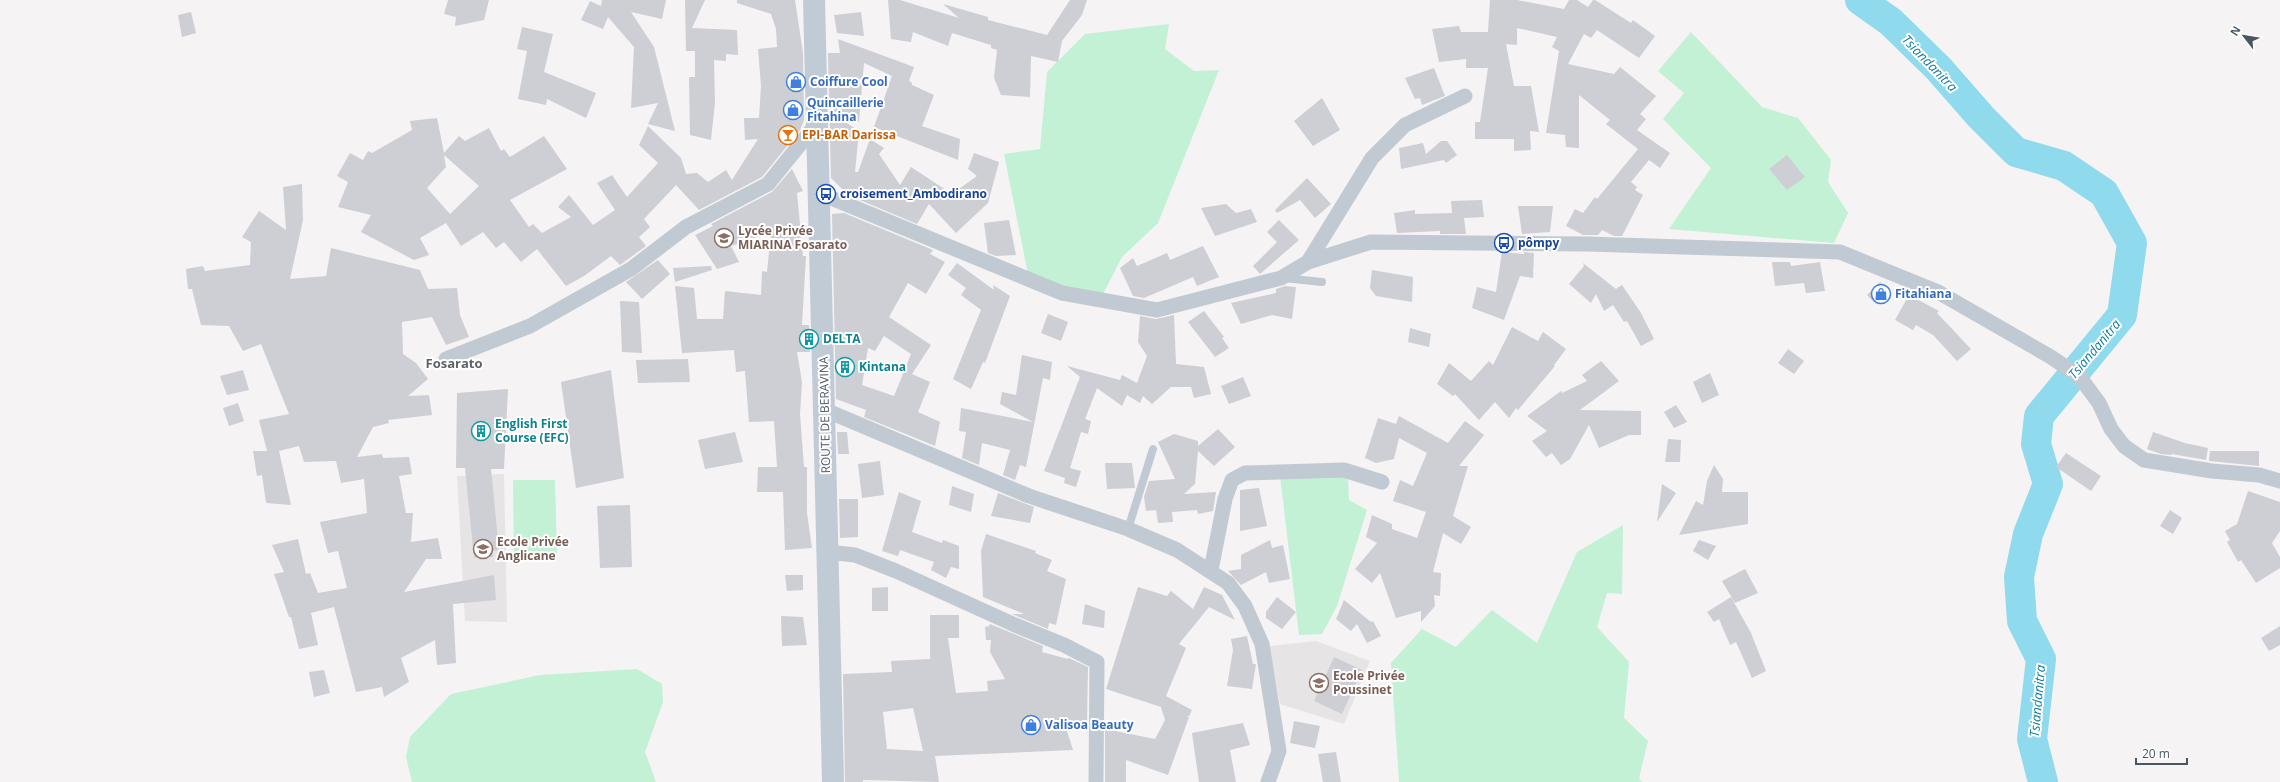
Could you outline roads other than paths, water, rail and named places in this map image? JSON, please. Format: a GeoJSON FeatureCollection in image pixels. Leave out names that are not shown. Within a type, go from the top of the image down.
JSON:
{"type":"FeatureCollection","features":[{"type":"Feature","properties":{"kind":"street","name":"ROUTE DE BERAVINA"},"geometry":{"type":"LineString","coordinates":[[814,0],[833,782]]}},
{"type":"Feature","properties":{"kind":"street"},"geometry":{"type":"LineString","coordinates":[[1308,262],[1372,158],[1405,125],[1464,96]]}},
{"type":"Feature","properties":{"kind":"street"},"geometry":{"type":"LineString","coordinates":[[446,359],[530,326],[631,269],[686,228],[768,184],[818,122]]}},
{"type":"Feature","properties":{"kind":"street"},"geometry":{"type":"LineString","coordinates":[[819,193],[1062,293],[1157,310],[1281,278],[1308,262],[1371,242],[1587,244],[1840,252],[1938,292],[2051,357],[2079,376],[2100,403],[2111,429],[2124,446],[2144,460],[2212,471],[2259,475],[2280,481]]}},
{"type":"Feature","properties":{"kind":"street"},"geometry":{"type":"LineString","coordinates":[[825,410],[1029,496],[1128,529],[1176,550],[1211,570],[1228,583],[1245,606],[1262,644],[1279,751],[1268,782]]}},
{"type":"Feature","properties":{"kind":"street"},"geometry":{"type":"LineString","coordinates":[[1211,570],[1225,499],[1232,480],[1245,472],[1344,470],[1382,482]]}},
{"type":"Feature","properties":{"kind":"street"},"geometry":{"type":"LineString","coordinates":[[828,552],[855,555],[896,571],[1002,620],[1064,645],[1097,662],[1096,782]]}},
{"type":"Feature","properties":{"kind":"lane"},"geometry":{"type":"LineString","coordinates":[[1281,278],[1322,282]]}},
{"type":"Feature","properties":{"kind":"lane"},"geometry":{"type":"LineString","coordinates":[[1128,529],[1153,449]]}},
{"type":"Feature","properties":{"kind":"waterway","name":"Tsiandanitra"},"geometry":{"type":"LineString","coordinates":[[1860,0],[1891,22],[1939,69],[1981,117],[2016,152],[2064,166],[2104,193],[2132,243],[2122,315],[2039,416],[2036,444],[2048,484],[2028,534],[2019,577],[2022,621],[2041,659],[2032,739],[2043,782]]}},
{"type":"Feature","properties":{"kind":"place","name":"Coiffure Cool"},"geometry":{"type":"Point","coordinates":[796,82]}},
{"type":"Feature","properties":{"kind":"place","name":"Quincaillerie Fitahina"},"geometry":{"type":"Point","coordinates":[793,110]}},
{"type":"Feature","properties":{"kind":"place","name":"EPI-BAR Darissa"},"geometry":{"type":"Point","coordinates":[788,135]}},
{"type":"Feature","properties":{"kind":"place","name":"croisement_Ambodirano"},"geometry":{"type":"Point","coordinates":[826,194]}},
{"type":"Feature","properties":{"kind":"place","name":"Lycée Privée MIARINA Fosarato"},"geometry":{"type":"Point","coordinates":[724,238]}},
{"type":"Feature","properties":{"kind":"place","name":"pômpy"},"geometry":{"type":"Point","coordinates":[1504,243]}},
{"type":"Feature","properties":{"kind":"place","name":"Fitahiana"},"geometry":{"type":"Point","coordinates":[1881,294]}},
{"type":"Feature","properties":{"kind":"place","name":"DELTA"},"geometry":{"type":"Point","coordinates":[809,339]}},
{"type":"Feature","properties":{"kind":"place","name":"Kintana"},"geometry":{"type":"Point","coordinates":[845,367]}},
{"type":"Feature","properties":{"kind":"place","name":"English First Course (EFC)"},"geometry":{"type":"Point","coordinates":[481,431]}},
{"type":"Feature","properties":{"kind":"place","name":"Ecole Privée Anglicane"},"geometry":{"type":"Point","coordinates":[483,549]}},
{"type":"Feature","properties":{"kind":"place","name":"Ecole Privée Poussinet"},"geometry":{"type":"Point","coordinates":[1319,683]}},
{"type":"Feature","properties":{"kind":"place","name":"Valisoa Beauty"},"geometry":{"type":"Point","coordinates":[1031,725]}},
{"type":"Feature","properties":{"kind":"district","name":"Fosarato"},"geometry":{"type":"Point","coordinates":[454,363]}}]}
